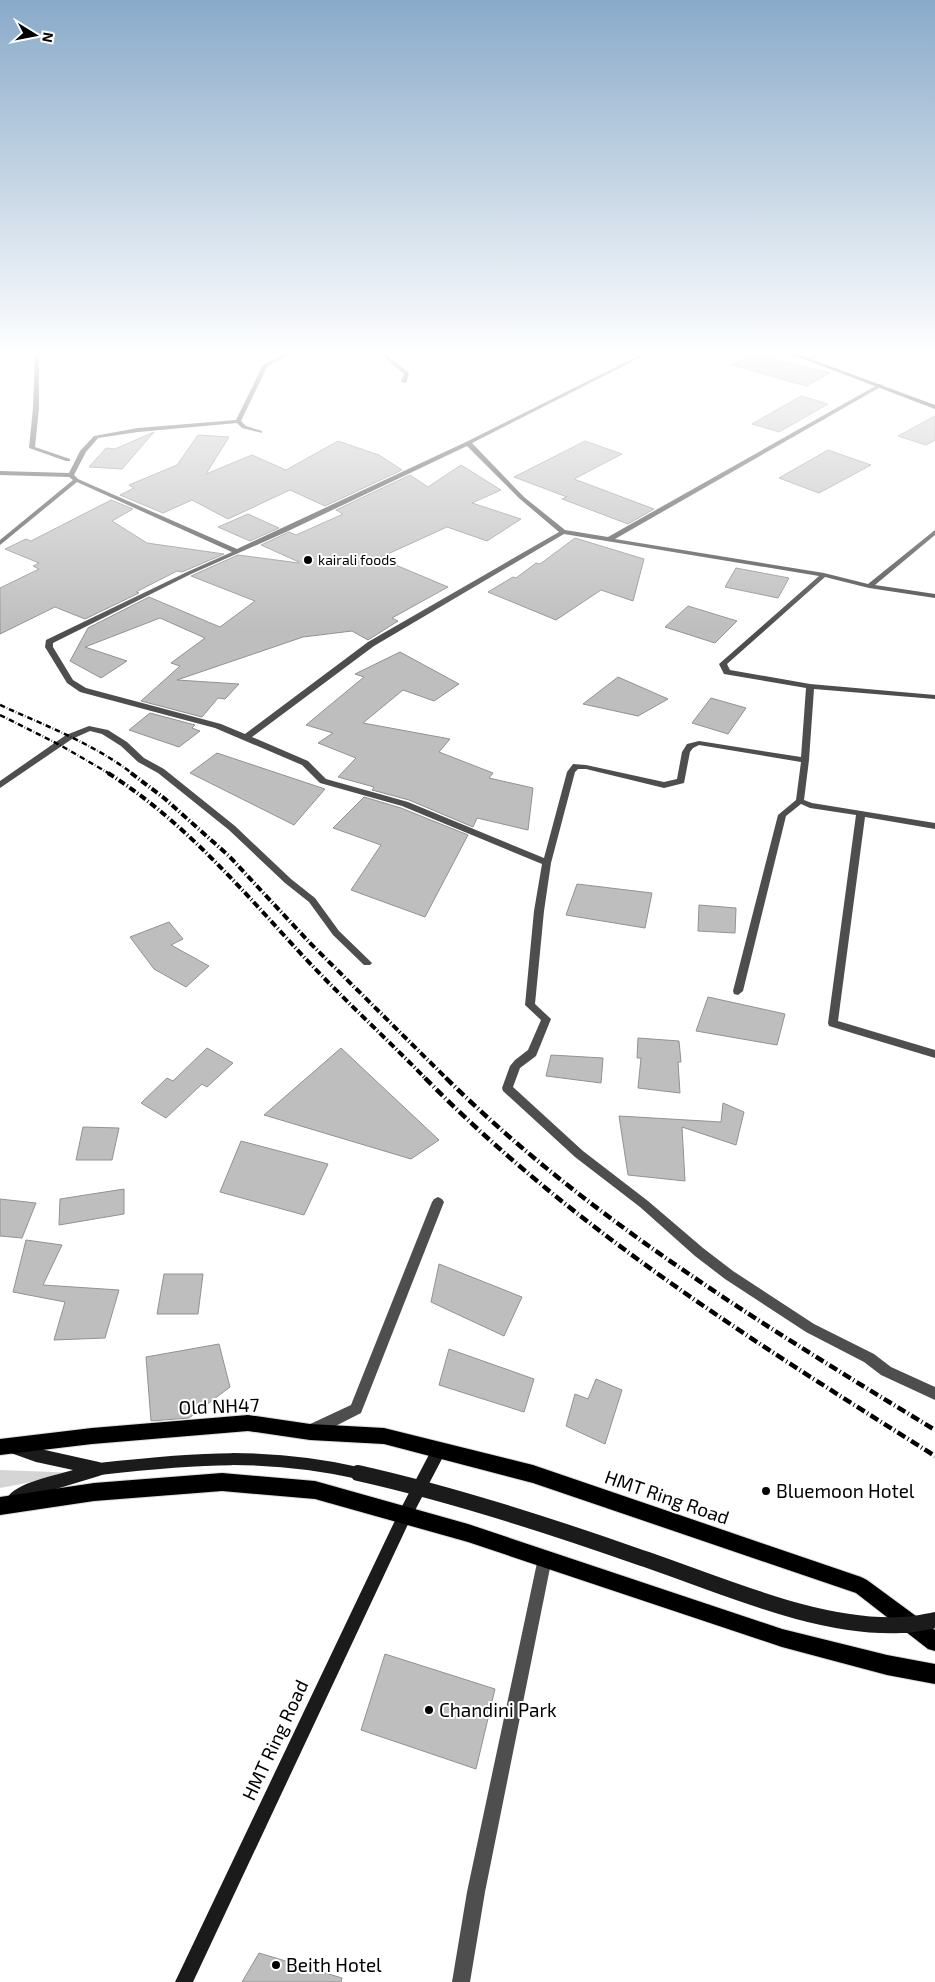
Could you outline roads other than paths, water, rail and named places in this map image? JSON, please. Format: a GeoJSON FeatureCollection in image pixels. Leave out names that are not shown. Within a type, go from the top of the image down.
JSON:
{"type":"FeatureCollection","features":[{"type":"Feature","properties":{"kind":"main road","name":"Old NH47"},"geometry":{"type":"LineString","coordinates":[[5,1447],[92,1436],[248,1423],[310,1432],[384,1436],[439,1450]]}},
{"type":"Feature","properties":{"kind":"main road"},"geometry":{"type":"LineString","coordinates":[[5,1447],[100,1469]]}},
{"type":"Feature","properties":{"kind":"main road","name":"HMT Ring Road"},"geometry":{"type":"LineString","coordinates":[[184,1982],[405,1516],[439,1450],[533,1474],[861,1586],[935,1642]]}},
{"type":"Feature","properties":{"kind":"main road"},"geometry":{"type":"LineString","coordinates":[[1,1506],[30,1490],[100,1469],[216,1458],[257,1458],[316,1465],[403,1484],[545,1526],[740,1592],[838,1620],[898,1626],[935,1620]]}},
{"type":"Feature","properties":{"kind":"main road"},"geometry":{"type":"LineString","coordinates":[[1,1506],[94,1492],[222,1482],[315,1490],[468,1533],[782,1638],[887,1665],[935,1674]]}},
{"type":"Feature","properties":{"kind":"street"},"geometry":{"type":"LineString","coordinates":[[32,445],[32,448],[68,460]]}},
{"type":"Feature","properties":{"kind":"street"},"geometry":{"type":"LineString","coordinates":[[71,475],[83,451],[88,445]]}},
{"type":"Feature","properties":{"kind":"street"},"geometry":{"type":"LineString","coordinates":[[461,445],[58,637],[49,642],[49,648],[70,681],[83,690],[218,726],[305,763],[323,781],[405,804],[547,863]]}},
{"type":"Feature","properties":{"kind":"street"},"geometry":{"type":"LineString","coordinates":[[471,445],[522,498],[563,532],[824,575],[869,586],[935,596]]}},
{"type":"Feature","properties":{"kind":"street"},"geometry":{"type":"LineString","coordinates":[[608,540],[774,445]]}},
{"type":"Feature","properties":{"kind":"street"},"geometry":{"type":"LineString","coordinates":[[0,473],[71,475],[76,480],[238,552]]}},
{"type":"Feature","properties":{"kind":"street"},"geometry":{"type":"LineString","coordinates":[[0,544],[76,480]]}},
{"type":"Feature","properties":{"kind":"street"},"geometry":{"type":"LineString","coordinates":[[246,737],[371,644],[563,532]]}},
{"type":"Feature","properties":{"kind":"street"},"geometry":{"type":"LineString","coordinates":[[869,586],[935,532]]}},
{"type":"Feature","properties":{"kind":"street"},"geometry":{"type":"LineString","coordinates":[[824,575],[723,664],[727,672],[810,686],[935,697]]}},
{"type":"Feature","properties":{"kind":"street"},"geometry":{"type":"LineString","coordinates":[[738,991],[782,815],[800,801],[810,686]]}},
{"type":"Feature","properties":{"kind":"street"},"geometry":{"type":"LineString","coordinates":[[0,785],[69,737],[89,728],[105,732],[124,744],[141,760],[161,772],[232,828],[288,881],[312,900],[336,933],[367,963]]}},
{"type":"Feature","properties":{"kind":"street"},"geometry":{"type":"LineString","coordinates":[[805,760],[699,743],[690,746],[686,752],[681,781],[664,785],[576,766],[571,772],[547,863],[539,911],[530,1005],[546,1019],[532,1054],[521,1061],[510,1075],[508,1088],[579,1154],[644,1204],[699,1252],[729,1275],[810,1328],[869,1358],[886,1371],[935,1394]]}},
{"type":"Feature","properties":{"kind":"street"},"geometry":{"type":"LineString","coordinates":[[800,801],[810,805],[935,826]]}},
{"type":"Feature","properties":{"kind":"street"},"geometry":{"type":"LineString","coordinates":[[861,814],[833,1023],[935,1054]]}},
{"type":"Feature","properties":{"kind":"street"},"geometry":{"type":"LineString","coordinates":[[310,1432],[356,1410],[438,1202]]}},
{"type":"Feature","properties":{"kind":"street"},"geometry":{"type":"LineString","coordinates":[[461,1982],[476,1892],[545,1558]]}},
{"type":"Feature","properties":{"kind":"railway"},"geometry":{"type":"LineString","coordinates":[[0,705],[85,744],[133,774]]}},
{"type":"Feature","properties":{"kind":"railway"},"geometry":{"type":"LineString","coordinates":[[0,715],[60,745],[110,774]]}},
{"type":"Feature","properties":{"kind":"railway"},"geometry":{"type":"LineString","coordinates":[[108,773],[162,813],[212,858],[318,972],[426,1079]]}},
{"type":"Feature","properties":{"kind":"railway"},"geometry":{"type":"LineString","coordinates":[[131,773],[164,798],[229,856],[310,943],[447,1079]]}},
{"type":"Feature","properties":{"kind":"railway"},"geometry":{"type":"LineString","coordinates":[[425,1078],[482,1133],[542,1185],[605,1235],[734,1327],[935,1456]]}},
{"type":"Feature","properties":{"kind":"railway"},"geometry":{"type":"LineString","coordinates":[[446,1078],[558,1178],[618,1224],[743,1310],[935,1430]]}},
{"type":"Feature","properties":{"kind":"place","name":"kairali foods"},"geometry":{"type":"Point","coordinates":[308,560]}},
{"type":"Feature","properties":{"kind":"place","name":"Bluemoon Hotel"},"geometry":{"type":"Point","coordinates":[766,1491]}},
{"type":"Feature","properties":{"kind":"place","name":"Chandini Park"},"geometry":{"type":"Point","coordinates":[429,1710]}},
{"type":"Feature","properties":{"kind":"place","name":"Beith Hotel"},"geometry":{"type":"Point","coordinates":[276,1965]}}]}
